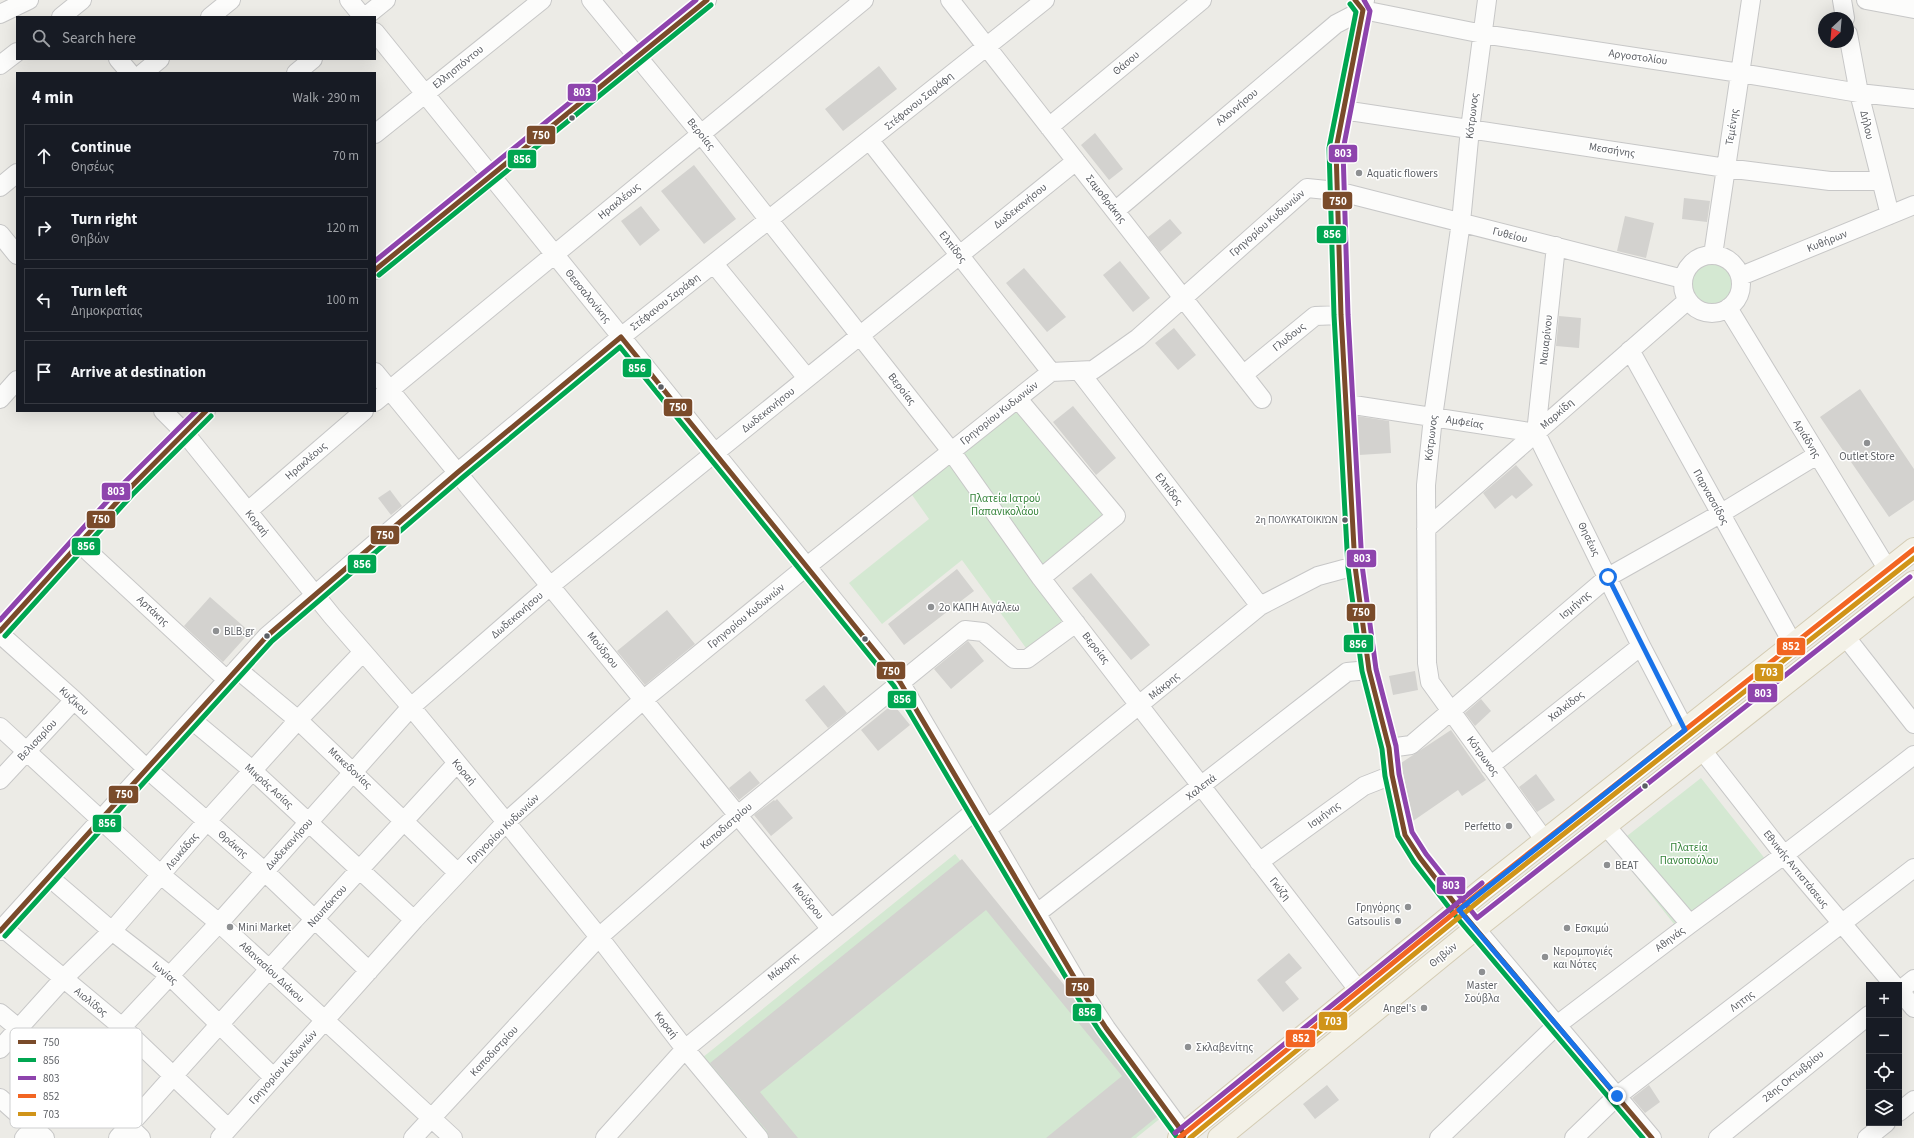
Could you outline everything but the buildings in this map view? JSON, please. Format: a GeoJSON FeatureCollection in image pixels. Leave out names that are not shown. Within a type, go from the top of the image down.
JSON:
{"type":"FeatureCollection","features":[{"type":"Feature","properties":{"kind":"main road"},"geometry":{"type":"LineString","coordinates":[[1182,1137],[1358,991],[1914,549]]}},
{"type":"Feature","properties":{"kind":"main road","name":"Θηβών"},"geometry":{"type":"LineString","coordinates":[[1219,1138],[1476,928],[1914,582]]}},
{"type":"Feature","properties":{"kind":"street"},"geometry":{"type":"LineString","coordinates":[[0,14],[29,0]]}},
{"type":"Feature","properties":{"kind":"street"},"geometry":{"type":"LineString","coordinates":[[211,16],[231,0]]}},
{"type":"Feature","properties":{"kind":"street"},"geometry":{"type":"LineString","coordinates":[[349,0],[363,16]]}},
{"type":"Feature","properties":{"kind":"street"},"geometry":{"type":"LineString","coordinates":[[365,16],[386,0]]}},
{"type":"Feature","properties":{"kind":"street","name":"Ελλησπόντου"},"geometry":{"type":"LineString","coordinates":[[376,133],[542,0]]}},
{"type":"Feature","properties":{"kind":"street","name":"Βεροίας"},"geometry":{"type":"LineString","coordinates":[[591,0],[701,134],[951,451],[1041,578],[1140,705],[1201,787]]}},
{"type":"Feature","properties":{"kind":"street"},"geometry":{"type":"LineString","coordinates":[[376,269],[707,0]]}},
{"type":"Feature","properties":{"kind":"street","name":"Ηρακλέους"},"geometry":{"type":"LineString","coordinates":[[376,401],[864,0]]}},
{"type":"Feature","properties":{"kind":"street","name":"Σαμοθράκης"},"geometry":{"type":"LineString","coordinates":[[950,0],[1262,399]]}},
{"type":"Feature","properties":{"kind":"street","name":"Στέφανου Σαράφη"},"geometry":{"type":"LineString","coordinates":[[1,929],[267,636],[457,473],[621,337],[870,141],[1045,0]]}},
{"type":"Feature","properties":{"kind":"street","name":"Θάσου"},"geometry":{"type":"LineString","coordinates":[[1049,126],[1202,0]]}},
{"type":"Feature","properties":{"kind":"street","name":"Κότρωνος"},"geometry":{"type":"LineString","coordinates":[[1487,0],[1470,129],[1461,222],[1433,417],[1426,485],[1427,663],[1430,682],[1450,712],[1545,841]]}},
{"type":"Feature","properties":{"kind":"street","name":"Τεμένης"},"geometry":{"type":"LineString","coordinates":[[1713,255],[1751,0]]}},
{"type":"Feature","properties":{"kind":"street"},"geometry":{"type":"LineString","coordinates":[[1842,0],[1844,12]]}},
{"type":"Feature","properties":{"kind":"street"},"geometry":{"type":"LineString","coordinates":[[1866,0],[1914,9]]}},
{"type":"Feature","properties":{"kind":"street"},"geometry":{"type":"LineString","coordinates":[[1361,3],[1344,110],[1336,149],[1341,315],[1356,566],[1369,670],[1389,748],[1392,775],[1406,835],[1420,858],[1459,910],[1476,928],[1652,1138]]}},
{"type":"Feature","properties":{"kind":"street","name":"Αργοστολίου"},"geometry":{"type":"LineString","coordinates":[[1361,3],[1483,34],[1740,73],[1859,93],[1914,98]]}},
{"type":"Feature","properties":{"kind":"street","name":"Αλοννήσου"},"geometry":{"type":"LineString","coordinates":[[1115,211],[1361,3]]}},
{"type":"Feature","properties":{"kind":"street","name":"Θεσσαλονίκης"},"geometry":{"type":"LineString","coordinates":[[376,33],[900,682],[1036,914],[1106,1028],[1182,1137]]}},
{"type":"Feature","properties":{"kind":"street","name":"Δήλου"},"geometry":{"type":"LineString","coordinates":[[1851,48],[1859,93],[1880,181],[1890,215]]}},
{"type":"Feature","properties":{"kind":"street"},"geometry":{"type":"LineString","coordinates":[[0,65],[16,53]]}},
{"type":"Feature","properties":{"kind":"street"},"geometry":{"type":"LineString","coordinates":[[119,60],[129,72]]}},
{"type":"Feature","properties":{"kind":"street"},"geometry":{"type":"LineString","coordinates":[[144,72],[159,60]]}},
{"type":"Feature","properties":{"kind":"street"},"geometry":{"type":"LineString","coordinates":[[297,72],[312,60]]}},
{"type":"Feature","properties":{"kind":"street","name":"Μεσσήνης"},"geometry":{"type":"LineString","coordinates":[[1344,110],[1726,168],[1830,181],[1880,181]]}},
{"type":"Feature","properties":{"kind":"street","name":"Ελπίδος"},"geometry":{"type":"LineString","coordinates":[[870,141],[1051,372]]}},
{"type":"Feature","properties":{"kind":"street","name":"Δωδεκανήσου"},"geometry":{"type":"LineString","coordinates":[[122,1027],[219,923],[411,707],[550,586],[1076,161]]}},
{"type":"Feature","properties":{"kind":"street"},"geometry":{"type":"LineString","coordinates":[[0,187],[16,174]]}},
{"type":"Feature","properties":{"kind":"street","name":"Γρηγορίου Κυδωνιών"},"geometry":{"type":"LineString","coordinates":[[224,1133],[414,920],[506,822],[643,700],[806,567],[1051,372],[1093,370],[1138,338],[1307,188],[1337,191]]}},
{"type":"Feature","properties":{"kind":"street","name":"Γυθείου"},"geometry":{"type":"LineString","coordinates":[[1337,191],[1683,279]]}},
{"type":"Feature","properties":{"kind":"street","name":"Κυθήρων"},"geometry":{"type":"LineString","coordinates":[[1741,276],[1914,205]]}},
{"type":"Feature","properties":{"kind":"street"},"geometry":{"type":"LineString","coordinates":[[0,234],[16,254]]}},
{"type":"Feature","properties":{"kind":"street","name":"Ναυαρίνου"},"geometry":{"type":"LineString","coordinates":[[1536,433],[1556,246]]}},
{"type":"Feature","properties":{"kind":"street"},"geometry":{"type":"LineString","coordinates":[[1713,255],[1724,257],[1735,266],[1741,276],[1742,285],[1740,294],[1735,302],[1728,308],[1718,312],[1699,310],[1688,300],[1683,289],[1683,279],[1692,262],[1702,256],[1713,255]]}},
{"type":"Feature","properties":{"kind":"street"},"geometry":{"type":"LineString","coordinates":[[714,264],[807,378]]}},
{"type":"Feature","properties":{"kind":"street","name":"Μαρκίδη"},"geometry":{"type":"LineString","coordinates":[[1426,529],[1688,300]]}},
{"type":"Feature","properties":{"kind":"street","name":"Αριάδνης"},"geometry":{"type":"LineString","coordinates":[[1728,308],[1816,455],[1888,570]]}},
{"type":"Feature","properties":{"kind":"street","name":"Γλυδους"},"geometry":{"type":"LineString","coordinates":[[1243,375],[1315,316],[1341,315]]}},
{"type":"Feature","properties":{"kind":"street","name":"Παρνασσίδος"},"geometry":{"type":"LineString","coordinates":[[1630,350],[1793,644]]}},
{"type":"Feature","properties":{"kind":"street","name":"Ελπίδος"},"geometry":{"type":"LineString","coordinates":[[1079,371],[1260,606]]}},
{"type":"Feature","properties":{"kind":"street","name":"Μούδρου"},"geometry":{"type":"LineString","coordinates":[[376,373],[830,928]]}},
{"type":"Feature","properties":{"kind":"street"},"geometry":{"type":"LineString","coordinates":[[0,399],[16,381]]}},
{"type":"Feature","properties":{"kind":"street"},"geometry":{"type":"LineString","coordinates":[[1018,399],[1116,516],[1041,578]]}},
{"type":"Feature","properties":{"kind":"street","name":"Αμφείας"},"geometry":{"type":"LineString","coordinates":[[1347,404],[1536,433]]}},
{"type":"Feature","properties":{"kind":"street","name":"Κοραή"},"geometry":{"type":"LineString","coordinates":[[164,412],[184,432],[314,595],[411,707],[506,822],[599,937],[685,1049],[759,1138]]}},
{"type":"Feature","properties":{"kind":"street"},"geometry":{"type":"LineString","coordinates":[[0,631],[79,543],[184,432],[205,412]]}},
{"type":"Feature","properties":{"kind":"street","name":"Ηρακλέους"},"geometry":{"type":"LineString","coordinates":[[248,511],[363,412]]}},
{"type":"Feature","properties":{"kind":"street","name":"Θησέως"},"geometry":{"type":"LineString","coordinates":[[1536,433],[1641,646],[1685,730]]}},
{"type":"Feature","properties":{"kind":"street","name":"Ισμήνης"},"geometry":{"type":"LineString","coordinates":[[1389,748],[1411,745],[1608,577],[1720,514],[1816,455]]}},
{"type":"Feature","properties":{"kind":"street","name":"Αρτάκης"},"geometry":{"type":"LineString","coordinates":[[79,543],[231,674]]}},
{"type":"Feature","properties":{"kind":"street","name":"Μάκρης"},"geometry":{"type":"LineString","coordinates":[[986,830],[1260,606],[1318,576],[1356,566]]}},
{"type":"Feature","properties":{"kind":"street","name":"Καποδιστρίου"},"geometry":{"type":"LineString","coordinates":[[413,1138],[599,937],[738,816],[965,630],[983,632],[1014,659],[1027,659],[1076,623]]}},
{"type":"Feature","properties":{"kind":"street","name":"Κυζίκου"},"geometry":{"type":"LineString","coordinates":[[0,634],[74,700],[147,769]]}},
{"type":"Feature","properties":{"kind":"street"},"geometry":{"type":"LineString","coordinates":[[1845,636],[1914,724]]}},
{"type":"Feature","properties":{"kind":"street","name":"Χαλκίδος"},"geometry":{"type":"LineString","coordinates":[[1490,766],[1641,646]]}},
{"type":"Feature","properties":{"kind":"street","name":"Λευκάδας"},"geometry":{"type":"LineString","coordinates":[[18,1028],[63,979],[112,931],[252,770],[363,652]]}},
{"type":"Feature","properties":{"kind":"street","name":"Χαλεπά"},"geometry":{"type":"LineString","coordinates":[[1036,914],[1347,672],[1369,670]]}},
{"type":"Feature","properties":{"kind":"street","name":"Μακεδονίας"},"geometry":{"type":"LineString","coordinates":[[231,674],[298,720],[458,873]]}},
{"type":"Feature","properties":{"kind":"street","name":"Βελισαρίου"},"geometry":{"type":"LineString","coordinates":[[0,780],[74,700]]}},
{"type":"Feature","properties":{"kind":"street","name":"Μικράς Ασίας"},"geometry":{"type":"LineString","coordinates":[[192,720],[252,770],[414,920]]}},
{"type":"Feature","properties":{"kind":"street","name":"Αθανασίου Διάκου"},"geometry":{"type":"LineString","coordinates":[[0,727],[161,875],[219,923],[453,1138]]}},
{"type":"Feature","properties":{"kind":"street","name":"Εθνικής Αντιστάσεως"},"geometry":{"type":"LineString","coordinates":[[1702,750],[1784,855],[1891,982]]}},
{"type":"Feature","properties":{"kind":"street","name":"Αθηνάς"},"geometry":{"type":"LineString","coordinates":[[1439,1138],[1557,1025],[1784,855],[1914,755]]}},
{"type":"Feature","properties":{"kind":"street","name":"Ναυπάκτου"},"geometry":{"type":"LineString","coordinates":[[142,1117],[174,1076],[219,1023],[270,970],[457,763]]}},
{"type":"Feature","properties":{"kind":"street","name":"Θράκης"},"geometry":{"type":"LineString","coordinates":[[147,769],[264,871],[369,971]]}},
{"type":"Feature","properties":{"kind":"street","name":"Ισμήνης"},"geometry":{"type":"LineString","coordinates":[[1259,862],[1364,786],[1392,775]]}},
{"type":"Feature","properties":{"kind":"street","name":"Γκύζη"},"geometry":{"type":"LineString","coordinates":[[1201,787],[1358,991]]}},
{"type":"Feature","properties":{"kind":"street","name":"Μάκρης"},"geometry":{"type":"LineString","coordinates":[[605,1138],[685,1049],[830,928],[975,811]]}},
{"type":"Feature","properties":{"kind":"street"},"geometry":{"type":"LineString","coordinates":[[1606,826],[1690,924]]}},
{"type":"Feature","properties":{"kind":"street","name":"Λητης"},"geometry":{"type":"LineString","coordinates":[[1574,1138],[1617,1096],[1842,925],[1914,868]]}},
{"type":"Feature","properties":{"kind":"street","name":"Ιωνίας"},"geometry":{"type":"LineString","coordinates":[[49,877],[112,931],[170,976],[273,1077]]}},
{"type":"Feature","properties":{"kind":"street","name":"Αιολίδος"},"geometry":{"type":"LineString","coordinates":[[1,929],[122,1027]]}},
{"type":"Feature","properties":{"kind":"street"},"geometry":{"type":"LineString","coordinates":[[1902,989],[1914,979]]}},
{"type":"Feature","properties":{"kind":"street"},"geometry":{"type":"LineString","coordinates":[[1902,994],[1914,1008]]}},
{"type":"Feature","properties":{"kind":"street"},"geometry":{"type":"LineString","coordinates":[[0,1013],[18,1028]]}},
{"type":"Feature","properties":{"kind":"street","name":"28ης Οκτωβρίου"},"geometry":{"type":"LineString","coordinates":[[1718,1138],[1866,1017]]}},
{"type":"Feature","properties":{"kind":"street","name":"Λευκάδας"},"geometry":{"type":"LineString","coordinates":[[0,1049],[10,1037]]}},
{"type":"Feature","properties":{"kind":"street","name":"Αιολίδος"},"geometry":{"type":"LineString","coordinates":[[142,1046],[174,1076],[224,1133]]}},
{"type":"Feature","properties":{"kind":"street"},"geometry":{"type":"LineString","coordinates":[[0,1098],[10,1109]]}},
{"type":"Feature","properties":{"kind":"street"},"geometry":{"type":"LineString","coordinates":[[1902,1110],[1914,1100]]}},
{"type":"Feature","properties":{"kind":"street"},"geometry":{"type":"LineString","coordinates":[[1867,1138],[1882,1126]]}},
{"type":"Feature","properties":{"kind":"green space"},"geometry":{"type":"Polygon","coordinates":[[[1711,260],[1720,262],[1728,267],[1733,275],[1735,284],[1733,293],[1728,301],[1720,306],[1711,308],[1702,306],[1694,301],[1689,293],[1687,284],[1689,275],[1694,267],[1702,262],[1711,260]]]}},
{"type":"Feature","properties":{"kind":"green space","name":"Πλατεία Ιατρού Παπανικολάου"},"geometry":{"type":"Polygon","coordinates":[[[1017,407],[1103,514],[1031,574],[1066,618],[1026,648],[962,560],[882,624],[849,583],[929,519],[910,492],[1017,407]]]}},
{"type":"Feature","properties":{"kind":"green space","name":"Πλατεία Πανοπούλου"},"geometry":{"type":"Polygon","coordinates":[[[1701,778],[1766,860],[1678,929],[1613,847],[1701,778]]]}},
{"type":"Feature","properties":{"kind":"green space"},"geometry":{"type":"Polygon","coordinates":[[[955,854],[1162,1117],[1136,1138],[751,1138],[692,1066],[955,854]]]}},
{"type":"Feature","properties":{"kind":"transit line","name":"803"},"geometry":{"type":"LineString","coordinates":[[376,260],[696,0]]}},
{"type":"Feature","properties":{"kind":"transit line","name":"750"},"geometry":{"type":"LineString","coordinates":[[376,269],[707,0]]}},
{"type":"Feature","properties":{"kind":"transit line","name":"750"},"geometry":{"type":"LineString","coordinates":[[1355,0],[1363,10],[1336,149],[1341,315],[1355,566],[1369,670],[1389,748],[1392,775],[1405,835],[1420,858],[1459,909],[1652,1138]]}},
{"type":"Feature","properties":{"kind":"transit line","name":"803"},"geometry":{"type":"LineString","coordinates":[[1364,0],[1370,11],[1343,150],[1348,315],[1362,565],[1376,669],[1396,746],[1399,774],[1412,832],[1426,854],[1477,918],[1910,577]]}},
{"type":"Feature","properties":{"kind":"transit line","name":"856"},"geometry":{"type":"LineString","coordinates":[[1350,4],[1356,12],[1329,148],[1334,315],[1348,567],[1362,671],[1382,749],[1385,776],[1398,836],[1414,862],[1454,914],[1643,1138]]}},
{"type":"Feature","properties":{"kind":"transit line","name":"856"},"geometry":{"type":"LineString","coordinates":[[379,275],[711,5]]}},
{"type":"Feature","properties":{"kind":"transit line","name":"750"},"geometry":{"type":"LineString","coordinates":[[0,931],[267,636],[457,473],[621,337],[900,682],[1087,999],[1106,1028],[1184,1134],[1183,1138]]}},
{"type":"Feature","properties":{"kind":"transit line","name":"856"},"geometry":{"type":"LineString","coordinates":[[5,936],[272,641],[462,478],[620,347],[894,686],[1081,1003],[1100,1032],[1176,1136]]}},
{"type":"Feature","properties":{"kind":"transit line","name":"803"},"geometry":{"type":"LineString","coordinates":[[0,620],[121,486],[195,412]]}},
{"type":"Feature","properties":{"kind":"transit line","name":"750"},"geometry":{"type":"LineString","coordinates":[[0,631],[127,491],[205,412]]}},
{"type":"Feature","properties":{"kind":"transit line","name":"856"},"geometry":{"type":"LineString","coordinates":[[5,636],[132,495],[211,416]]}},
{"type":"Feature","properties":{"kind":"transit line","name":"852"},"geometry":{"type":"LineString","coordinates":[[1179,1138],[1481,891],[1914,549]]}},
{"type":"Feature","properties":{"kind":"transit line","name":"703"},"geometry":{"type":"LineString","coordinates":[[1190,1138],[1485,896],[1914,558]]}},
{"type":"Feature","properties":{"kind":"transit line","name":"803"},"geometry":{"type":"LineString","coordinates":[[1175,1133],[1482,883]]}},
{"type":"Feature","properties":{"kind":"place","name":"Aquatic flowers"},"geometry":{"type":"Point","coordinates":[1359,173]}},
{"type":"Feature","properties":{"kind":"place","name":"Outlet Store"},"geometry":{"type":"Point","coordinates":[1867,443]}},
{"type":"Feature","properties":{"kind":"place","name":"2η ΠΟΛΥΚΑΤΟΙΚΙΏΝ"},"geometry":{"type":"Point","coordinates":[1345,520]}},
{"type":"Feature","properties":{"kind":"place","name":"2ο ΚΑΠΗ Αιγάλεω"},"geometry":{"type":"Point","coordinates":[931,607]}},
{"type":"Feature","properties":{"kind":"place","name":"BLB.gr"},"geometry":{"type":"Point","coordinates":[216,631]}},
{"type":"Feature","properties":{"kind":"place","name":"Perfetto"},"geometry":{"type":"Point","coordinates":[1509,826]}},
{"type":"Feature","properties":{"kind":"place","name":"ΒΕΑΤ"},"geometry":{"type":"Point","coordinates":[1607,865]}},
{"type":"Feature","properties":{"kind":"place","name":"Γρηγόρης"},"geometry":{"type":"Point","coordinates":[1408,907]}},
{"type":"Feature","properties":{"kind":"place","name":"Gatsoulis"},"geometry":{"type":"Point","coordinates":[1398,921]}},
{"type":"Feature","properties":{"kind":"place","name":"Mini Market"},"geometry":{"type":"Point","coordinates":[230,927]}},
{"type":"Feature","properties":{"kind":"place","name":"Εσκιμώ"},"geometry":{"type":"Point","coordinates":[1567,928]}},
{"type":"Feature","properties":{"kind":"place","name":"Νερομπογιές και Νότες"},"geometry":{"type":"Point","coordinates":[1545,957]}},
{"type":"Feature","properties":{"kind":"place","name":"Master Σούβλα"},"geometry":{"type":"Point","coordinates":[1482,972]}},
{"type":"Feature","properties":{"kind":"place","name":"Angel's"},"geometry":{"type":"Point","coordinates":[1424,1008]}},
{"type":"Feature","properties":{"kind":"place","name":"Σκλαβενίτης"},"geometry":{"type":"Point","coordinates":[1188,1047]}},
{"type":"Feature","properties":{"kind":"route"},"geometry":{"type":"LineString","coordinates":[[1608,577],[1641,646],[1685,730],[1459,910],[1476,928],[1617,1096]]}}]}
